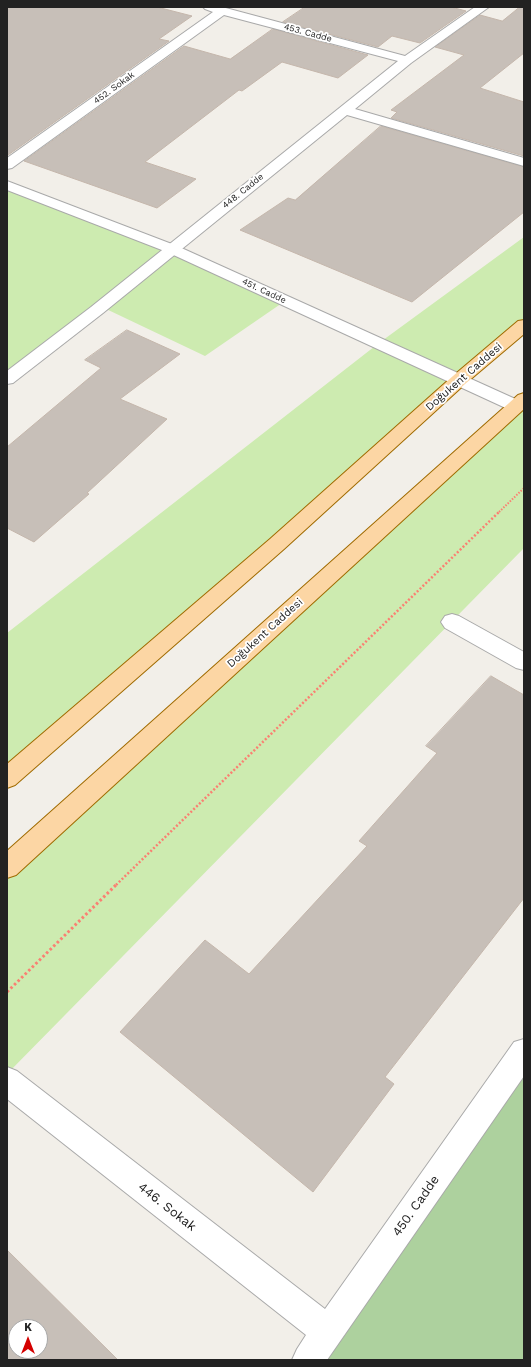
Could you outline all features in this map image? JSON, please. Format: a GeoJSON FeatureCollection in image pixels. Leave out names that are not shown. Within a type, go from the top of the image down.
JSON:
{"type":"FeatureCollection","features":[{"type":"Feature","properties":{"kind":"main road","name":"Doğukent Caddesi"},"geometry":{"type":"LineString","coordinates":[[7,778],[277,544],[459,380],[524,325]]}},
{"type":"Feature","properties":{"kind":"main road","name":"Doğukent Caddesi"},"geometry":{"type":"LineString","coordinates":[[7,867],[520,402]]}},
{"type":"Feature","properties":{"kind":"street","name":"453. Cadde"},"geometry":{"type":"LineString","coordinates":[[209,7],[407,60]]}},
{"type":"Feature","properties":{"kind":"street","name":"448. Cadde"},"geometry":{"type":"LineString","coordinates":[[7,379],[97,310],[407,60],[482,7]]}},
{"type":"Feature","properties":{"kind":"street","name":"452. Sokak"},"geometry":{"type":"LineString","coordinates":[[7,166],[222,11]]}},
{"type":"Feature","properties":{"kind":"street"},"geometry":{"type":"LineString","coordinates":[[345,110],[524,162]]}},
{"type":"Feature","properties":{"kind":"street","name":"451. Cadde"},"geometry":{"type":"LineString","coordinates":[[7,185],[172,249],[459,380],[520,402]]}},
{"type":"Feature","properties":{"kind":"street"},"geometry":{"type":"LineString","coordinates":[[452,622],[524,662]]}},
{"type":"Feature","properties":{"kind":"street","name":"450. Cadde"},"geometry":{"type":"LineString","coordinates":[[308,1360],[524,1052]]}},
{"type":"Feature","properties":{"kind":"street","name":"446. Sokak"},"geometry":{"type":"LineString","coordinates":[[7,1081],[328,1332]]}},
{"type":"Feature","properties":{"kind":"path"},"geometry":{"type":"LineString","coordinates":[[7,992],[524,488]]}},
{"type":"Feature","properties":{"kind":"green space"},"geometry":{"type":"Polygon","coordinates":[[[7,185],[285,301],[205,356],[104,308],[7,379],[7,185]]]}},
{"type":"Feature","properties":{"kind":"green space"},"geometry":{"type":"Polygon","coordinates":[[[524,237],[524,325],[7,776],[7,633],[379,343],[524,237]]]}},
{"type":"Feature","properties":{"kind":"green space"},"geometry":{"type":"Polygon","coordinates":[[[524,399],[524,548],[7,1074],[7,867],[524,399]]]}},
{"type":"Feature","properties":{"kind":"green space"},"geometry":{"type":"Polygon","coordinates":[[[524,1052],[524,1360],[308,1360],[524,1052]]]}},
{"type":"Feature","properties":{"kind":"building"},"geometry":{"type":"Polygon","coordinates":[[[7,7],[157,7],[192,16],[159,39],[169,41],[8,155],[7,7]]]}},
{"type":"Feature","properties":{"kind":"building"},"geometry":{"type":"Polygon","coordinates":[[[305,7],[451,7],[466,11],[420,43],[392,36],[378,47],[283,22],[305,7]]]}},
{"type":"Feature","properties":{"kind":"building"},"geometry":{"type":"Polygon","coordinates":[[[520,7],[524,7],[524,53],[480,88],[524,102],[524,156],[391,118],[397,112],[391,110],[464,55],[435,47],[480,15],[502,21],[520,7]]]}},
{"type":"Feature","properties":{"kind":"building"},"geometry":{"type":"Polygon","coordinates":[[[273,29],[368,55],[338,78],[282,62],[242,91],[239,90],[145,162],[196,179],[157,208],[24,161],[184,46],[230,59],[273,29]]]}},
{"type":"Feature","properties":{"kind":"building"},"geometry":{"type":"Polygon","coordinates":[[[381,126],[524,167],[524,212],[412,302],[240,230],[288,198],[295,200],[381,126]]]}},
{"type":"Feature","properties":{"kind":"building"},"geometry":{"type":"Polygon","coordinates":[[[127,330],[180,354],[120,399],[167,419],[87,493],[89,494],[34,542],[7,528],[7,447],[101,368],[85,360],[127,330]]]}},
{"type":"Feature","properties":{"kind":"building"},"geometry":{"type":"Polygon","coordinates":[[[491,676],[524,695],[524,898],[385,1077],[394,1084],[313,1192],[120,1032],[205,940],[249,974],[367,846],[359,841],[437,753],[426,746],[491,676]]]}},
{"type":"Feature","properties":{"kind":"building"},"geometry":{"type":"Polygon","coordinates":[[[7,1250],[118,1360],[7,1360],[7,1250]]]}}]}
